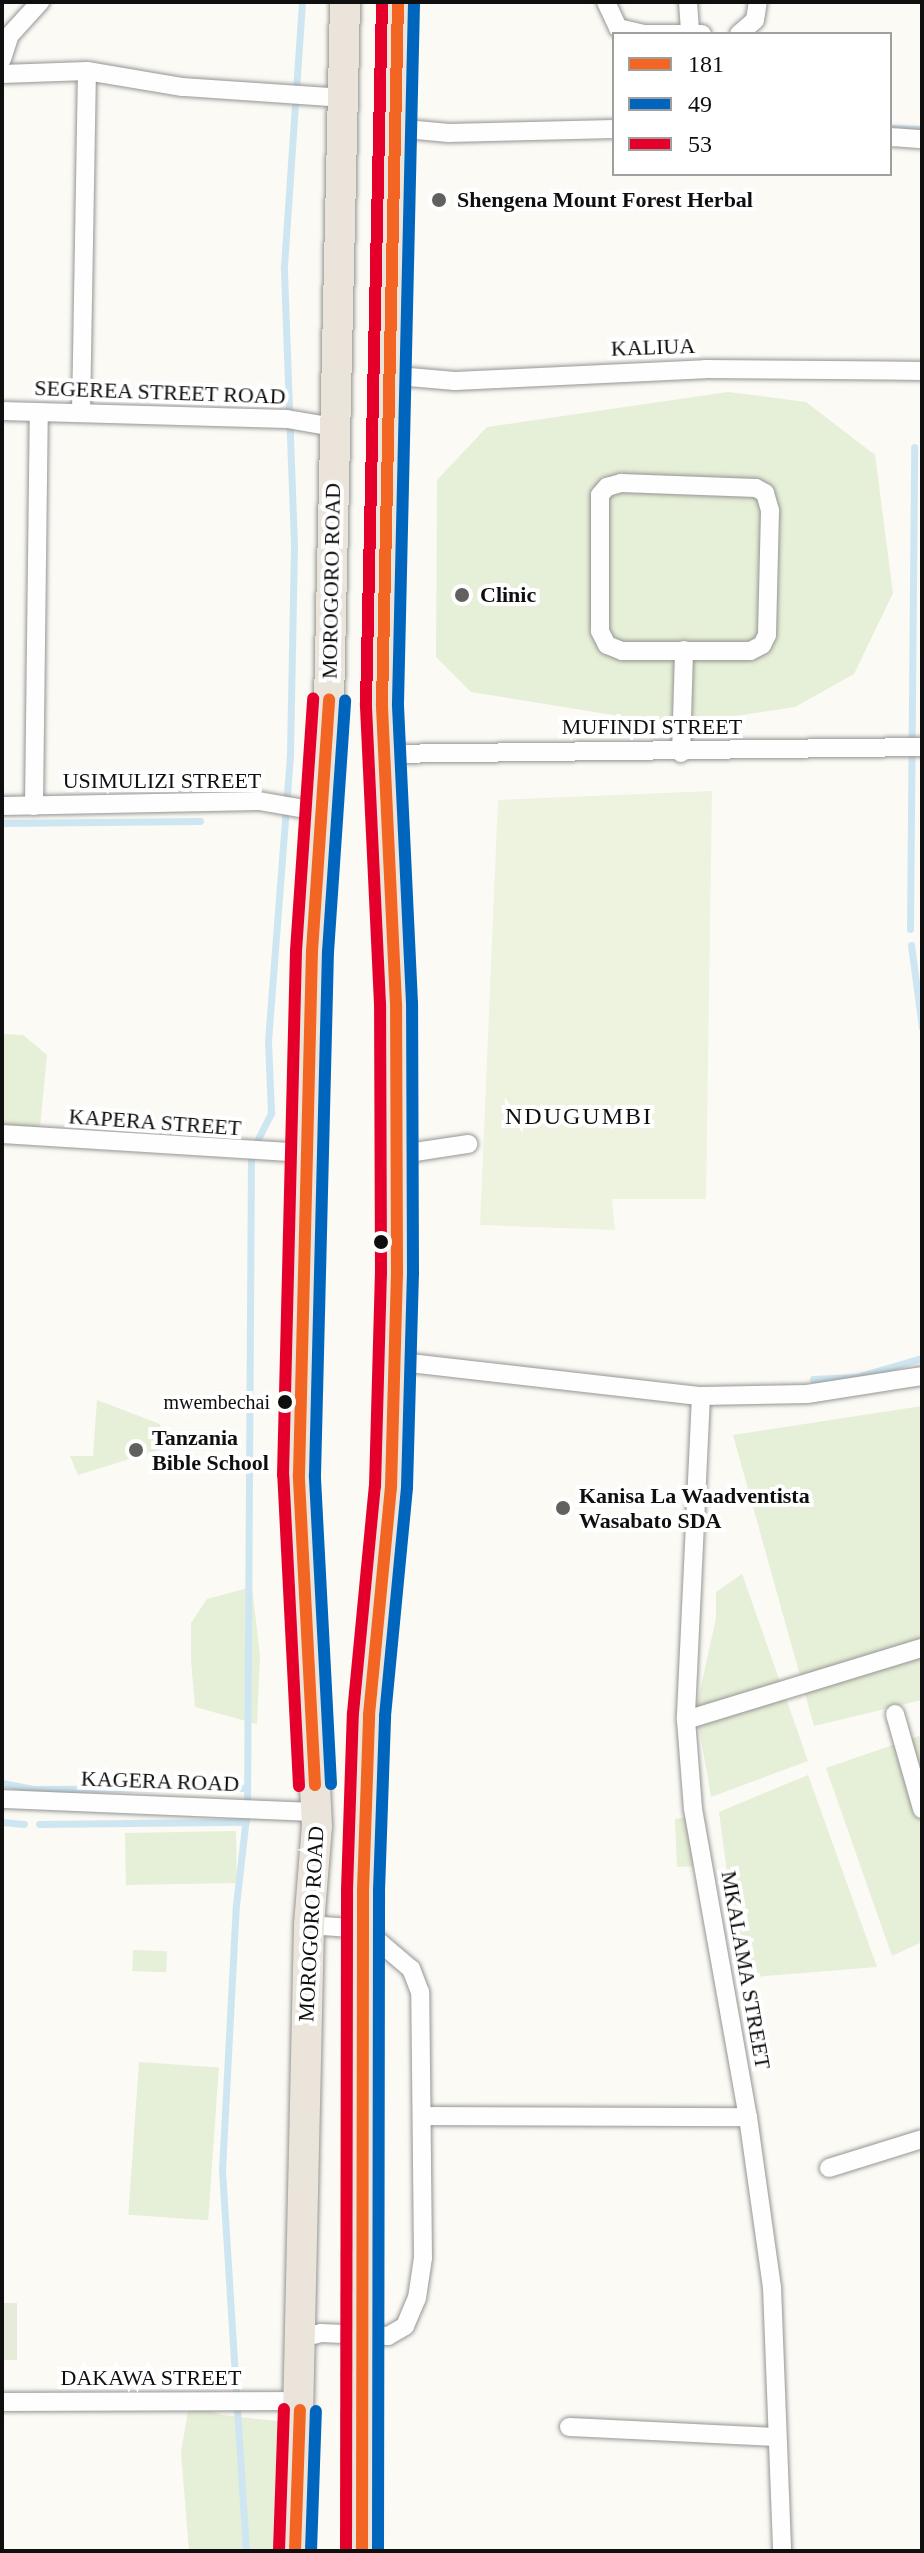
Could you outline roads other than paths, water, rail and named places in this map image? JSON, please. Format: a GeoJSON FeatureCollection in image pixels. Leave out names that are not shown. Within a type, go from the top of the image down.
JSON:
{"type":"FeatureCollection","features":[{"type":"Feature","properties":{"kind":"highway","name":"MOROGORO ROAD"},"geometry":{"type":"LineString","coordinates":[[295,2551],[309,1925],[317,1812],[299,1475],[305,1153],[328,746],[325,425],[343,98],[345,2]]}},
{"type":"Feature","properties":{"kind":"highway"},"geometry":{"type":"LineString","coordinates":[[362,2551],[360,2333],[369,1715],[391,1487],[396,1147],[396,1004],[382,754],[386,375],[398,2]]}},
{"type":"Feature","properties":{"kind":"street"},"geometry":{"type":"LineString","coordinates":[[2,59],[10,35],[40,2]]}},
{"type":"Feature","properties":{"kind":"street"},"geometry":{"type":"LineString","coordinates":[[606,2],[618,28],[637,32]]}},
{"type":"Feature","properties":{"kind":"street"},"geometry":{"type":"LineString","coordinates":[[688,2],[693,32]]}},
{"type":"Feature","properties":{"kind":"street"},"geometry":{"type":"LineString","coordinates":[[741,32],[755,20],[758,2]]}},
{"type":"Feature","properties":{"kind":"street"},"geometry":{"type":"LineString","coordinates":[[2,74],[87,71],[183,87],[343,98]]}},
{"type":"Feature","properties":{"kind":"street"},"geometry":{"type":"LineString","coordinates":[[81,413],[87,71]]}},
{"type":"Feature","properties":{"kind":"street"},"geometry":{"type":"LineString","coordinates":[[395,128],[449,133],[612,129]]}},
{"type":"Feature","properties":{"kind":"street"},"geometry":{"type":"LineString","coordinates":[[892,137],[922,139]]}},
{"type":"Feature","properties":{"kind":"street","name":"KALIUA"},"geometry":{"type":"LineString","coordinates":[[386,375],[455,381],[647,370],[922,371]]}},
{"type":"Feature","properties":{"kind":"street","name":"SEGEREA STREET ROAD"},"geometry":{"type":"LineString","coordinates":[[2,411],[325,425]]}},
{"type":"Feature","properties":{"kind":"street"},"geometry":{"type":"LineString","coordinates":[[34,806],[39,412]]}},
{"type":"Feature","properties":{"kind":"street"},"geometry":{"type":"LineString","coordinates":[[685,483],[756,488],[769,500],[767,635],[762,645],[750,651],[684,650],[622,651],[607,645],[600,631],[600,495],[607,487],[685,483]]}},
{"type":"Feature","properties":{"kind":"street"},"geometry":{"type":"LineString","coordinates":[[681,753],[684,650]]}},
{"type":"Feature","properties":{"kind":"street","name":"MUFINDI STREET"},"geometry":{"type":"LineString","coordinates":[[382,754],[681,753],[922,747]]}},
{"type":"Feature","properties":{"kind":"street","name":"USIMULIZI STREET"},"geometry":{"type":"LineString","coordinates":[[2,806],[259,801],[322,812]]}},
{"type":"Feature","properties":{"kind":"street","name":"KAPERA STREET"},"geometry":{"type":"LineString","coordinates":[[2,1134],[305,1153]]}},
{"type":"Feature","properties":{"kind":"street"},"geometry":{"type":"LineString","coordinates":[[396,1147],[415,1152],[468,1144]]}},
{"type":"Feature","properties":{"kind":"street"},"geometry":{"type":"LineString","coordinates":[[392,1361],[701,1396],[807,1394],[922,1376]]}},
{"type":"Feature","properties":{"kind":"street","name":"MKALAMA STREET"},"geometry":{"type":"LineString","coordinates":[[701,1396],[686,1720],[693,1809],[748,2117],[777,2348],[782,2551]]}},
{"type":"Feature","properties":{"kind":"street"},"geometry":{"type":"LineString","coordinates":[[686,1720],[922,1648]]}},
{"type":"Feature","properties":{"kind":"street"},"geometry":{"type":"LineString","coordinates":[[895,1714],[922,1809]]}},
{"type":"Feature","properties":{"kind":"street","name":"KAGERA ROAD"},"geometry":{"type":"LineString","coordinates":[[2,1799],[317,1812]]}},
{"type":"Feature","properties":{"kind":"street"},"geometry":{"type":"LineString","coordinates":[[301,2338],[360,2333],[388,2336],[405,2326],[417,2298],[423,2258],[424,2116],[420,1992],[411,1969],[364,1929],[309,1925]]}},
{"type":"Feature","properties":{"kind":"street"},"geometry":{"type":"LineString","coordinates":[[424,2116],[748,2117]]}},
{"type":"Feature","properties":{"kind":"street"},"geometry":{"type":"LineString","coordinates":[[829,2168],[922,2139]]}},
{"type":"Feature","properties":{"kind":"street","name":"DAKAWA STREET"},"geometry":{"type":"LineString","coordinates":[[2,2402],[300,2401]]}},
{"type":"Feature","properties":{"kind":"street"},"geometry":{"type":"LineString","coordinates":[[569,2427],[777,2437]]}},
{"type":"Feature","properties":{"kind":"waterway"},"geometry":{"type":"LineString","coordinates":[[246,2551],[222,2170],[236,1905],[247,1809],[251,1153],[271,1113],[268,1041],[290,754],[294,545],[284,266],[302,2]]}},
{"type":"Feature","properties":{"kind":"waterway"},"geometry":{"type":"LineString","coordinates":[[892,128],[922,129]]}},
{"type":"Feature","properties":{"kind":"waterway"},"geometry":{"type":"LineString","coordinates":[[910,929],[914,447]]}},
{"type":"Feature","properties":{"kind":"waterway"},"geometry":{"type":"LineString","coordinates":[[2,823],[200,821]]}},
{"type":"Feature","properties":{"kind":"waterway"},"geometry":{"type":"LineString","coordinates":[[911,945],[922,1027]]}},
{"type":"Feature","properties":{"kind":"waterway"},"geometry":{"type":"LineString","coordinates":[[813,1379],[856,1377],[922,1358]]}},
{"type":"Feature","properties":{"kind":"waterway"},"geometry":{"type":"LineString","coordinates":[[2,1783],[34,1789],[244,1788]]}},
{"type":"Feature","properties":{"kind":"waterway"},"geometry":{"type":"LineString","coordinates":[[2,1822],[24,1824]]}},
{"type":"Feature","properties":{"kind":"waterway"},"geometry":{"type":"LineString","coordinates":[[39,1824],[246,1822]]}},
{"type":"Feature","properties":{"kind":"place","name":"Shengena Mount Forest Herbal"},"geometry":{"type":"Point","coordinates":[439,200]}},
{"type":"Feature","properties":{"kind":"place","name":"Clinic"},"geometry":{"type":"Point","coordinates":[462,595]}},
{"type":"Feature","properties":{"kind":"place","name":"mwembechai"},"geometry":{"type":"Point","coordinates":[285,1402]}},
{"type":"Feature","properties":{"kind":"place","name":"Tanzania Bible School"},"geometry":{"type":"Point","coordinates":[136,1450]}},
{"type":"Feature","properties":{"kind":"place","name":"Kanisa La Waadventista Wasabato SDA"},"geometry":{"type":"Point","coordinates":[563,1508]}},
{"type":"Feature","properties":{"kind":"district","name":"NDUGUMBI"},"geometry":{"type":"Point","coordinates":[579,1117]}}]}
